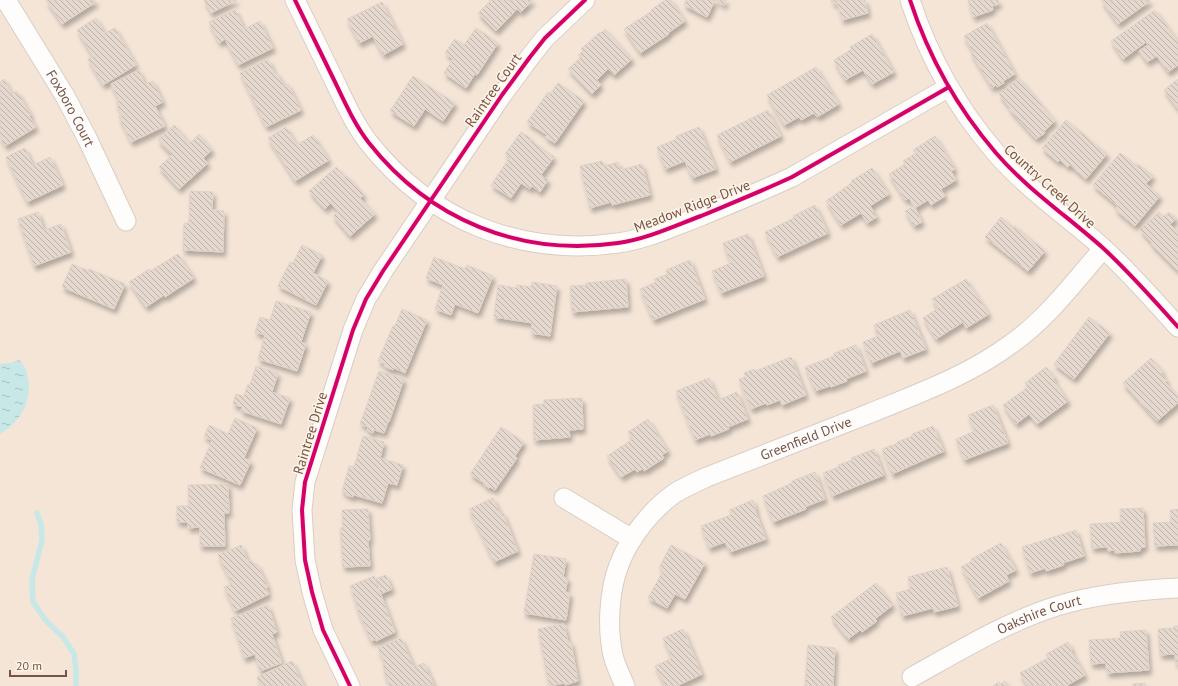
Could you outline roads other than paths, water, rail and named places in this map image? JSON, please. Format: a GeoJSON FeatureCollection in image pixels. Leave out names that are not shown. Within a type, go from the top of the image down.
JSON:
{"type":"FeatureCollection","features":[{"type":"Feature","properties":{"kind":"street","name":"Foxboro Court"},"geometry":{"type":"LineString","coordinates":[[6,0],[65,96],[88,138],[126,221]]}},
{"type":"Feature","properties":{"kind":"street","name":"Meadow Ridge Drive"},"geometry":{"type":"LineString","coordinates":[[295,0],[349,110],[368,142],[397,175],[430,201],[458,217],[484,229],[508,237],[563,246],[591,246],[619,243],[646,236],[669,229],[769,188],[792,177],[949,87]]}},
{"type":"Feature","properties":{"kind":"street","name":"Raintree Court"},"geometry":{"type":"LineString","coordinates":[[430,201],[502,95],[530,57],[545,38],[586,0]]}},
{"type":"Feature","properties":{"kind":"street","name":"Country Creek Drive"},"geometry":{"type":"LineString","coordinates":[[910,0],[928,46],[949,87],[966,114],[996,153],[1016,174],[1045,200],[1103,248],[1136,280],[1178,327]]}},
{"type":"Feature","properties":{"kind":"street","name":"Raintree Drive"},"geometry":{"type":"LineString","coordinates":[[350,686],[323,630],[312,592],[305,560],[302,510],[305,482],[353,330],[366,299],[430,201]]}},
{"type":"Feature","properties":{"kind":"street","name":"Greenfield Drive"},"geometry":{"type":"LineString","coordinates":[[625,686],[613,656],[610,632],[610,608],[618,566],[632,539],[658,508],[674,494],[692,484],[929,390],[966,373],[992,358],[1032,328],[1103,248]]}},
{"type":"Feature","properties":{"kind":"street"},"geometry":{"type":"LineString","coordinates":[[564,498],[632,539]]}},
{"type":"Feature","properties":{"kind":"street","name":"Oakshire Court"},"geometry":{"type":"LineString","coordinates":[[912,677],[993,633],[1024,618],[1057,606],[1087,598],[1116,593],[1178,588]]}},
{"type":"Feature","properties":{"kind":"water"},"geometry":{"type":"Polygon","coordinates":[[[19,360],[25,368],[27,374],[29,386],[27,401],[17,420],[0,434],[0,364],[19,360]]]}},
{"type":"Feature","properties":{"kind":"waterway"},"geometry":{"type":"LineString","coordinates":[[37,513],[41,524],[42,540],[32,580],[33,602],[46,621],[63,637],[74,654],[76,686]]}}]}
